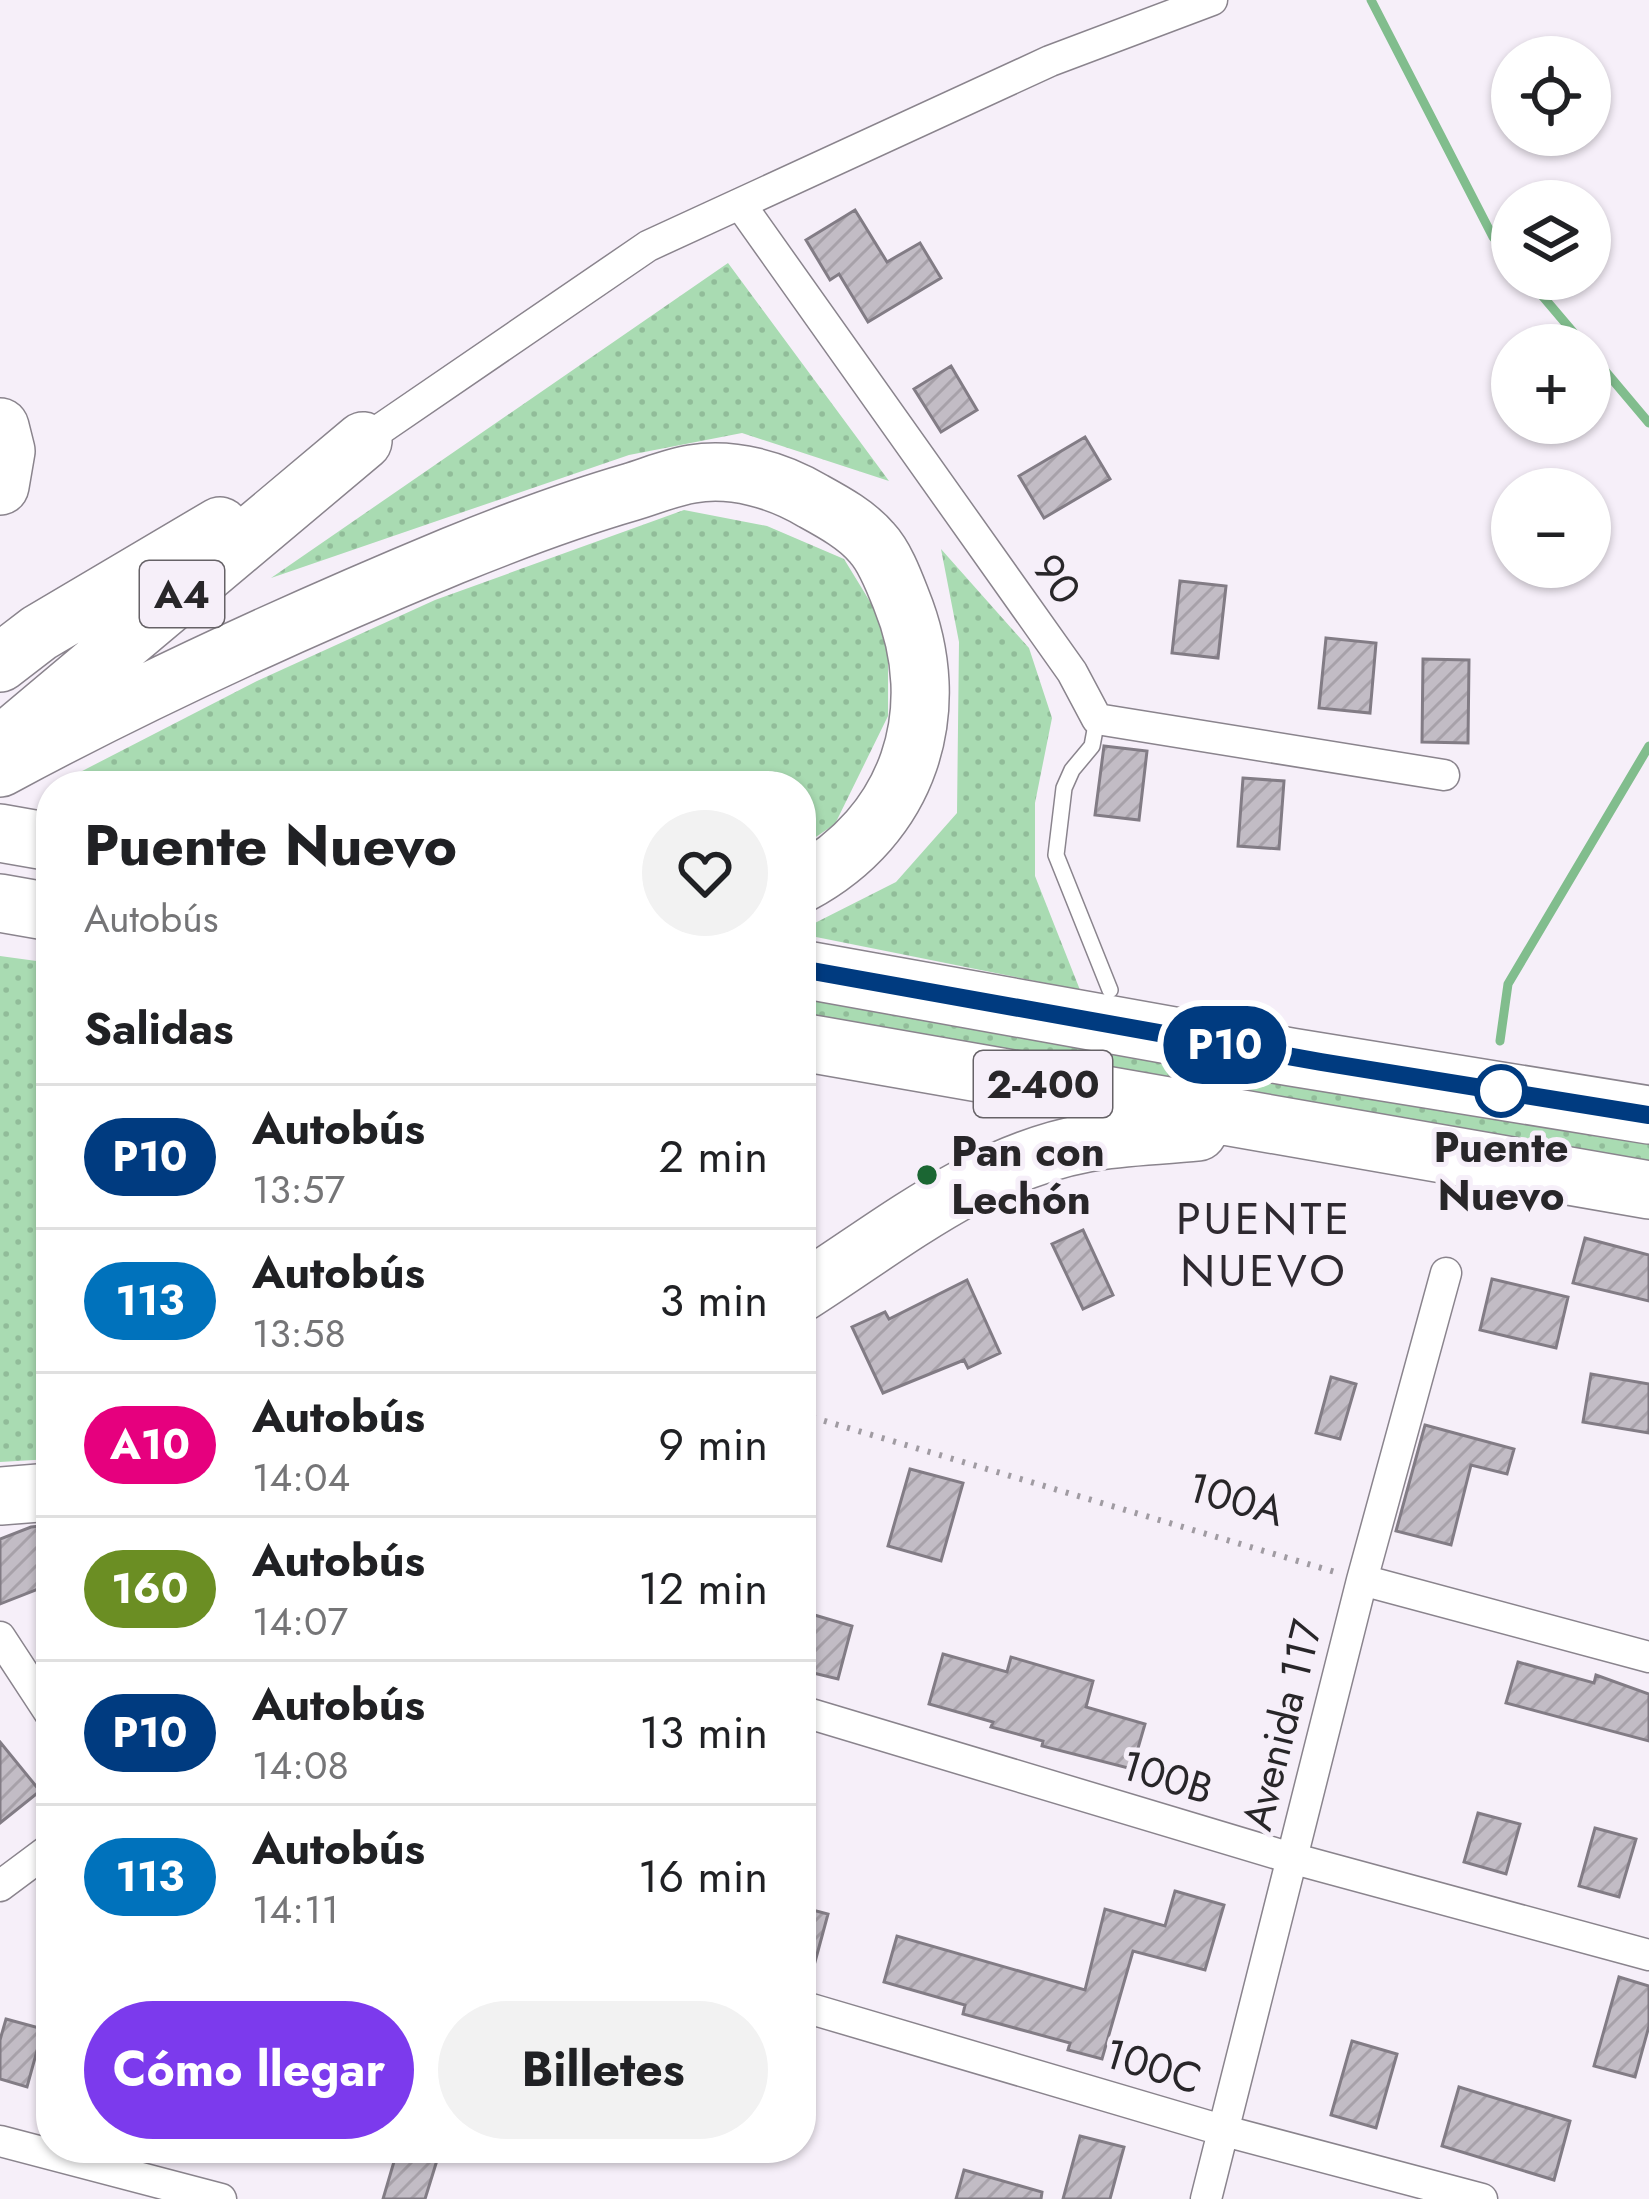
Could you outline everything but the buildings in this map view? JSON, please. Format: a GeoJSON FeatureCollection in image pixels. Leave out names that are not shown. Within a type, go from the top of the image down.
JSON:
{"type":"FeatureCollection","features":[{"type":"Feature","properties":{"kind":"highway"},"geometry":{"type":"LineString","coordinates":[[0,427],[5,451],[0,486]]}},
{"type":"Feature","properties":{"kind":"highway","name":"A4"},"geometry":{"type":"LineString","coordinates":[[13,648],[363,441]]}},
{"type":"Feature","properties":{"kind":"highway","name":"A4"},"geometry":{"type":"LineString","coordinates":[[0,746],[363,441]]}},
{"type":"Feature","properties":{"kind":"highway"},"geometry":{"type":"LineString","coordinates":[[0,768],[315,613],[554,515],[694,473],[753,475],[797,491],[874,544],[916,635],[922,683],[920,733],[907,772],[887,809],[829,869],[816,876]]}},
{"type":"Feature","properties":{"kind":"highway"},"geometry":{"type":"LineString","coordinates":[[0,833],[36,839]]}},
{"type":"Feature","properties":{"kind":"highway"},"geometry":{"type":"LineString","coordinates":[[0,903],[36,909]]}},
{"type":"Feature","properties":{"kind":"highway","name":"2-400"},"geometry":{"type":"LineString","coordinates":[[816,972],[1649,1115]]}},
{"type":"Feature","properties":{"kind":"highway","name":"2-400"},"geometry":{"type":"LineString","coordinates":[[816,1045],[1649,1190]]}},
{"type":"Feature","properties":{"kind":"highway"},"geometry":{"type":"LineString","coordinates":[[816,1283],[931,1208],[1010,1165],[1087,1143],[1286,1125]]}},
{"type":"Feature","properties":{"kind":"highway"},"geometry":{"type":"LineString","coordinates":[[0,1476],[36,1474]]}},
{"type":"Feature","properties":{"kind":"highway"},"geometry":{"type":"LineString","coordinates":[[0,1496],[36,1493]]}},
{"type":"Feature","properties":{"kind":"street"},"geometry":{"type":"LineString","coordinates":[[363,441],[648,246],[1050,61],[1212,0]]}},
{"type":"Feature","properties":{"kind":"street","name":"90"},"geometry":{"type":"LineString","coordinates":[[740,204],[1072,672],[1097,719]]}},
{"type":"Feature","properties":{"kind":"street"},"geometry":{"type":"LineString","coordinates":[[1097,719],[1444,775]]}},
{"type":"Feature","properties":{"kind":"street","name":"Avenida 117"},"geometry":{"type":"LineString","coordinates":[[1206,2199],[1362,1580],[1446,1273]]}},
{"type":"Feature","properties":{"kind":"street"},"geometry":{"type":"LineString","coordinates":[[1362,1580],[1649,1657]]}},
{"type":"Feature","properties":{"kind":"street"},"geometry":{"type":"LineString","coordinates":[[0,1637],[36,1692]]}},
{"type":"Feature","properties":{"kind":"street","name":"100B"},"geometry":{"type":"LineString","coordinates":[[816,1716],[1291,1858],[1649,1955]]}},
{"type":"Feature","properties":{"kind":"street"},"geometry":{"type":"LineString","coordinates":[[0,1886],[36,1859]]}},
{"type":"Feature","properties":{"kind":"street","name":"100C"},"geometry":{"type":"LineString","coordinates":[[816,2010],[1225,2132],[1482,2199]]}},
{"type":"Feature","properties":{"kind":"street"},"geometry":{"type":"LineString","coordinates":[[0,2141],[36,2150]]}},
{"type":"Feature","properties":{"kind":"street"},"geometry":{"type":"LineString","coordinates":[[84,2163],[221,2199]]}},
{"type":"Feature","properties":{"kind":"lane"},"geometry":{"type":"LineString","coordinates":[[1097,719],[1092,746],[1064,788],[1056,855],[1110,991]]}},
{"type":"Feature","properties":{"kind":"path","name":"100A"},"geometry":{"type":"LineString","coordinates":[[816,1418],[1362,1580]]}},
{"type":"Feature","properties":{"kind":"green space"},"geometry":{"type":"Polygon","coordinates":[[[728,263],[889,481],[742,433],[629,455],[271,578],[728,263]]]}},
{"type":"Feature","properties":{"kind":"green space"},"geometry":{"type":"Polygon","coordinates":[[[684,510],[767,526],[844,559],[888,631],[888,716],[835,824],[816,837],[816,771],[82,771],[257,681],[435,600],[684,510]]]}},
{"type":"Feature","properties":{"kind":"green space"},"geometry":{"type":"Polygon","coordinates":[[[941,549],[1029,648],[1052,718],[1035,803],[1035,876],[1080,990],[816,937],[816,922],[896,882],[957,813],[959,642],[941,549]]]}},
{"type":"Feature","properties":{"kind":"green space"},"geometry":{"type":"Polygon","coordinates":[[[0,956],[36,961],[36,1460],[0,1462],[0,956]]]}},
{"type":"Feature","properties":{"kind":"green space"},"geometry":{"type":"Polygon","coordinates":[[[816,989],[1649,1132],[1649,1172],[816,1028],[816,989]]]}},
{"type":"Feature","properties":{"kind":"waterway"},"geometry":{"type":"LineString","coordinates":[[1371,0],[1491,233]]}},
{"type":"Feature","properties":{"kind":"waterway"},"geometry":{"type":"LineString","coordinates":[[1546,300],[1566,324]]}},
{"type":"Feature","properties":{"kind":"waterway"},"geometry":{"type":"LineString","coordinates":[[1611,378],[1649,423]]}},
{"type":"Feature","properties":{"kind":"waterway"},"geometry":{"type":"LineString","coordinates":[[1500,1041],[1508,984],[1649,746]]}},
{"type":"Feature","properties":{"kind":"bus line","name":"P10"},"geometry":{"type":"LineString","coordinates":[[816,972],[1649,1115]]}},
{"type":"Feature","properties":{"kind":"place","name":"Puente Nuevo"},"geometry":{"type":"Point","coordinates":[1501,1091]}},
{"type":"Feature","properties":{"kind":"place","name":"Pan con Lechón"},"geometry":{"type":"Point","coordinates":[927,1175]}},
{"type":"Feature","properties":{"kind":"district","name":"PUENTE NUEVO"},"geometry":{"type":"Point","coordinates":[1264,1244]}}]}
